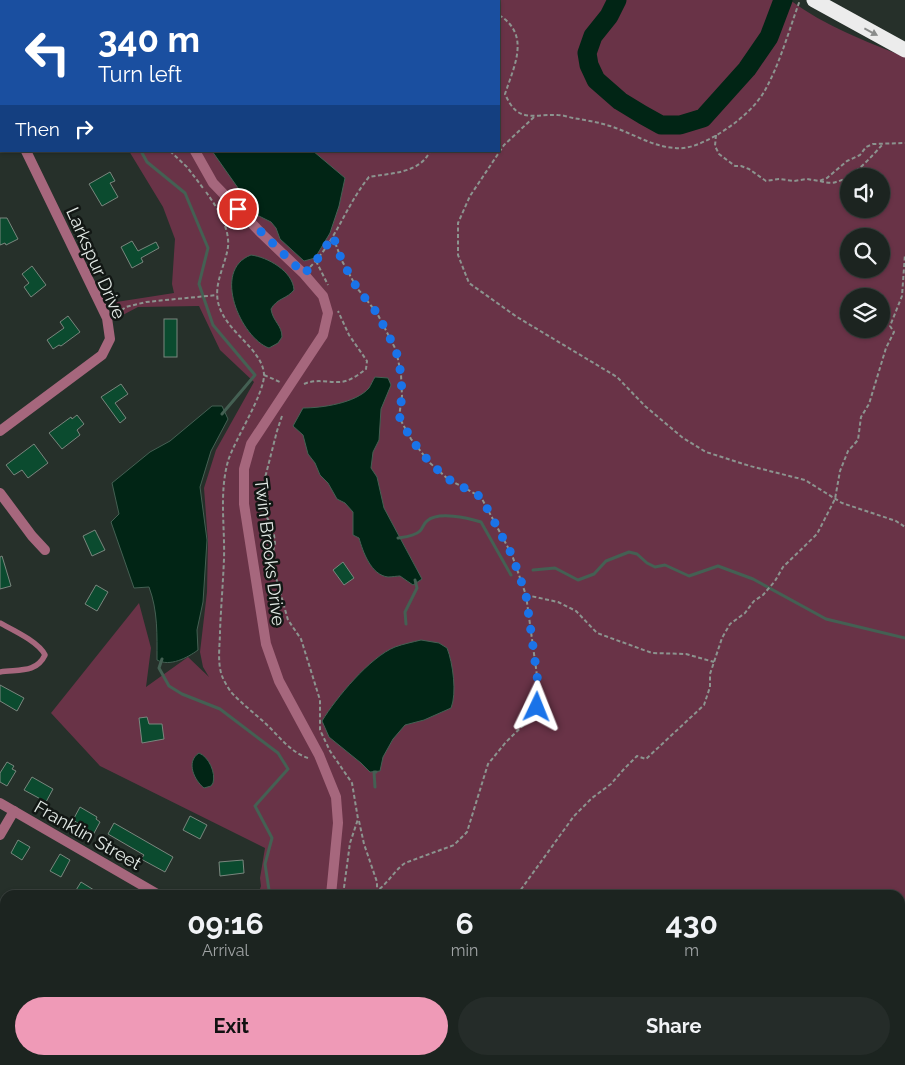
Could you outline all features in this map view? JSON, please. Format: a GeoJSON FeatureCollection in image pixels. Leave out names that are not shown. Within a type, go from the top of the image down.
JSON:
{"type":"FeatureCollection","features":[{"type":"Feature","properties":{"kind":"highway"},"geometry":{"type":"LineString","coordinates":[[814,0],[905,50]]}},
{"type":"Feature","properties":{"kind":"street","name":"Larkspur Drive"},"geometry":{"type":"LineString","coordinates":[[0,431],[102,355],[110,339],[107,318],[26,152]]}},
{"type":"Feature","properties":{"kind":"street","name":"Twin Brooks Drive"},"geometry":{"type":"LineString","coordinates":[[196,152],[214,183],[262,234],[304,274],[323,296],[328,313],[324,335],[251,444],[244,469],[244,504],[266,644],[279,681],[319,756],[336,797],[338,823],[331,890]]}},
{"type":"Feature","properties":{"kind":"street"},"geometry":{"type":"LineString","coordinates":[[0,493],[32,536],[45,550]]}},
{"type":"Feature","properties":{"kind":"street","name":"Franklin Street"},"geometry":{"type":"LineString","coordinates":[[0,803],[151,890]]}},
{"type":"Feature","properties":{"kind":"street"},"geometry":{"type":"LineString","coordinates":[[0,835],[14,811]]}},
{"type":"Feature","properties":{"kind":"lane"},"geometry":{"type":"LineString","coordinates":[[0,623],[32,642],[45,655],[42,662],[35,667],[21,671],[0,672]]}},
{"type":"Feature","properties":{"kind":"path"},"geometry":{"type":"LineString","coordinates":[[500,16],[508,22],[518,38],[517,59],[505,94],[510,105],[520,115],[534,117],[559,114],[610,126],[648,141],[675,148],[695,146],[730,127],[750,110],[764,92],[775,69],[800,0]]}},
{"type":"Feature","properties":{"kind":"path"},"geometry":{"type":"LineString","coordinates":[[500,151],[534,117]]}},
{"type":"Feature","properties":{"kind":"path"},"geometry":{"type":"LineString","coordinates":[[716,135],[715,146],[719,154],[735,166],[749,169],[766,181],[794,182],[807,179],[835,183],[868,161],[883,144]]}},
{"type":"Feature","properties":{"kind":"path"},"geometry":{"type":"LineString","coordinates":[[819,181],[827,178],[847,161],[860,155],[866,147],[873,144],[905,144]]}},
{"type":"Feature","properties":{"kind":"path"},"geometry":{"type":"LineString","coordinates":[[171,152],[188,167],[209,196],[227,230],[228,246],[217,286],[218,304],[226,321],[260,358],[264,375],[258,396],[228,461],[224,484],[222,516],[224,558],[219,657],[222,674],[230,691],[276,733],[287,746],[299,755],[310,759]]}},
{"type":"Feature","properties":{"kind":"path"},"geometry":{"type":"LineString","coordinates":[[304,274],[319,257],[358,191],[369,177],[413,169],[428,157],[430,152]]}},
{"type":"Feature","properties":{"kind":"path"},"geometry":{"type":"LineString","coordinates":[[499,152],[470,196],[458,223],[458,256],[469,282],[517,317],[617,376],[645,406],[683,438],[706,452],[750,466],[806,480],[842,503],[896,521],[905,527]]}},
{"type":"Feature","properties":{"kind":"path"},"geometry":{"type":"LineString","coordinates":[[333,236],[345,268],[357,288],[377,313],[396,350],[401,374],[402,396],[399,416],[411,439],[430,463],[448,479],[481,497],[512,555],[526,595],[538,683],[535,714],[506,742],[488,764],[471,822],[461,839],[446,848],[405,863],[392,875],[385,885],[378,890]]}},
{"type":"Feature","properties":{"kind":"path"},"geometry":{"type":"LineString","coordinates":[[522,890],[574,816],[592,798],[611,784],[637,756],[646,758],[704,705],[710,687],[710,674],[722,638],[730,624],[745,613],[754,601],[764,595],[783,567],[817,534],[835,499],[840,471],[848,451],[858,440],[861,417],[869,404],[886,348],[894,332],[890,326],[902,296],[905,254]]}},
{"type":"Feature","properties":{"kind":"path"},"geometry":{"type":"LineString","coordinates":[[316,261],[331,292]]}},
{"type":"Feature","properties":{"kind":"path"},"geometry":{"type":"LineString","coordinates":[[107,318],[117,314],[126,307],[146,302],[217,295]]}},
{"type":"Feature","properties":{"kind":"path"},"geometry":{"type":"LineString","coordinates":[[302,387],[305,382],[321,380],[339,383],[356,377],[366,368],[367,361],[349,335],[337,307]]}},
{"type":"Feature","properties":{"kind":"path"},"geometry":{"type":"LineString","coordinates":[[283,414],[265,478],[264,513],[273,527],[274,543],[271,560],[288,620],[301,640],[310,664],[320,700],[320,730],[330,751],[352,783],[364,844],[377,882],[376,890]]}},
{"type":"Feature","properties":{"kind":"path"},"geometry":{"type":"LineString","coordinates":[[526,595],[558,602],[576,611],[597,633],[652,653],[686,654],[714,662]]}},
{"type":"Feature","properties":{"kind":"path"},"geometry":{"type":"LineString","coordinates":[[344,890],[350,843],[358,819]]}},
{"type":"Feature","properties":{"kind":"shaded area"},"geometry":{"type":"Polygon","coordinates":[[[500,0],[790,0],[831,25],[905,57],[905,890],[260,890],[265,848],[100,766],[51,713],[139,603],[151,648],[146,687],[188,657],[209,677],[203,667],[200,652],[207,592],[208,542],[204,488],[216,450],[254,382],[220,350],[199,306],[138,307],[117,318],[110,303],[174,293],[172,284],[175,239],[163,207],[130,152],[500,152],[500,0]]]}},
{"type":"Feature","properties":{"kind":"shaded area"},"geometry":{"type":"Polygon","coordinates":[[[213,152],[314,152],[345,178],[339,206],[330,233],[315,258],[304,261],[280,239],[276,228],[271,222],[257,215],[213,152]]]}},
{"type":"Feature","properties":{"kind":"shaded area"},"geometry":{"type":"Polygon","coordinates":[[[251,255],[278,266],[293,283],[294,290],[273,305],[271,309],[281,329],[282,337],[278,343],[269,348],[259,342],[240,318],[232,288],[233,274],[239,263],[251,255]]]}},
{"type":"Feature","properties":{"kind":"shaded area"},"geometry":{"type":"Polygon","coordinates":[[[375,377],[388,378],[391,385],[381,409],[379,440],[373,452],[371,468],[377,477],[384,508],[422,579],[413,585],[400,576],[388,577],[382,575],[372,567],[365,556],[359,538],[353,535],[353,512],[345,503],[337,499],[328,483],[320,475],[315,463],[308,454],[303,435],[293,426],[303,408],[329,406],[347,401],[369,388],[375,377]]]}},
{"type":"Feature","properties":{"kind":"shaded area"},"geometry":{"type":"Polygon","coordinates":[[[212,406],[222,406],[228,419],[211,451],[200,487],[207,540],[203,602],[197,630],[198,650],[178,661],[167,663],[157,660],[157,632],[149,587],[134,588],[111,522],[119,514],[112,483],[150,452],[170,441],[212,406]]]}},
{"type":"Feature","properties":{"kind":"shaded area"},"geometry":{"type":"Polygon","coordinates":[[[421,640],[439,643],[447,648],[454,678],[454,695],[451,708],[424,720],[405,725],[393,739],[383,757],[380,771],[370,772],[329,737],[322,721],[354,679],[375,660],[395,647],[421,640]]]}},
{"type":"Feature","properties":{"kind":"shaded area"},"geometry":{"type":"Polygon","coordinates":[[[199,753],[206,758],[213,770],[213,783],[211,786],[204,788],[197,781],[192,766],[195,757],[199,753]]]}},
{"type":"Feature","properties":{"kind":"building"},"geometry":{"type":"Polygon","coordinates":[[[110,172],[115,181],[110,183],[118,197],[102,206],[89,184],[110,172]]]}},
{"type":"Feature","properties":{"kind":"building"},"geometry":{"type":"Polygon","coordinates":[[[0,218],[7,218],[18,239],[6,245],[5,243],[0,245],[0,218]]]}},
{"type":"Feature","properties":{"kind":"building"},"geometry":{"type":"Polygon","coordinates":[[[132,241],[138,251],[156,242],[159,248],[141,258],[143,262],[132,268],[121,247],[132,241]]]}},
{"type":"Feature","properties":{"kind":"building"},"geometry":{"type":"Polygon","coordinates":[[[32,266],[46,285],[31,297],[24,287],[29,283],[22,274],[32,266]]]}},
{"type":"Feature","properties":{"kind":"building"},"geometry":{"type":"Polygon","coordinates":[[[68,316],[80,332],[61,346],[59,345],[53,349],[47,340],[64,328],[60,322],[68,316]]]}},
{"type":"Feature","properties":{"kind":"building"},"geometry":{"type":"Polygon","coordinates":[[[164,319],[177,319],[177,357],[164,357],[164,319]]]}},
{"type":"Feature","properties":{"kind":"building"},"geometry":{"type":"Polygon","coordinates":[[[121,384],[128,394],[115,403],[126,418],[120,423],[101,397],[121,384]]]}},
{"type":"Feature","properties":{"kind":"building"},"geometry":{"type":"Polygon","coordinates":[[[77,415],[84,424],[77,430],[80,435],[62,449],[49,433],[71,417],[72,419],[77,415]]]}},
{"type":"Feature","properties":{"kind":"building"},"geometry":{"type":"Polygon","coordinates":[[[34,444],[48,463],[28,478],[22,470],[14,475],[6,465],[34,444]]]}},
{"type":"Feature","properties":{"kind":"building"},"geometry":{"type":"Polygon","coordinates":[[[95,530],[105,550],[92,556],[83,536],[95,530]]]}},
{"type":"Feature","properties":{"kind":"building"},"geometry":{"type":"Polygon","coordinates":[[[2,556],[11,586],[0,589],[0,557],[2,556]]]}},
{"type":"Feature","properties":{"kind":"building"},"geometry":{"type":"Polygon","coordinates":[[[343,562],[354,578],[344,585],[333,570],[343,562]]]}},
{"type":"Feature","properties":{"kind":"building"},"geometry":{"type":"Polygon","coordinates":[[[96,585],[108,592],[97,611],[85,604],[96,585]]]}},
{"type":"Feature","properties":{"kind":"building"},"geometry":{"type":"Polygon","coordinates":[[[0,685],[24,698],[17,711],[0,701],[0,685]]]}},
{"type":"Feature","properties":{"kind":"building"},"geometry":{"type":"Polygon","coordinates":[[[147,717],[149,724],[162,724],[164,739],[142,743],[139,718],[147,717]]]}},
{"type":"Feature","properties":{"kind":"building"},"geometry":{"type":"Polygon","coordinates":[[[7,762],[14,766],[12,769],[16,771],[7,786],[0,782],[0,773],[7,762]]]}},
{"type":"Feature","properties":{"kind":"building"},"geometry":{"type":"Polygon","coordinates":[[[32,777],[53,789],[46,802],[24,790],[32,777]]]}},
{"type":"Feature","properties":{"kind":"building"},"geometry":{"type":"Polygon","coordinates":[[[80,807],[97,817],[96,819],[100,822],[93,835],[83,830],[84,827],[73,820],[80,807]]]}},
{"type":"Feature","properties":{"kind":"building"},"geometry":{"type":"Polygon","coordinates":[[[190,816],[207,825],[200,839],[183,830],[190,816]]]}},
{"type":"Feature","properties":{"kind":"building"},"geometry":{"type":"Polygon","coordinates":[[[114,823],[173,857],[165,872],[141,859],[144,855],[108,834],[114,823]]]}},
{"type":"Feature","properties":{"kind":"building"},"geometry":{"type":"Polygon","coordinates":[[[18,840],[30,847],[22,860],[11,853],[18,840]]]}},
{"type":"Feature","properties":{"kind":"building"},"geometry":{"type":"Polygon","coordinates":[[[60,854],[70,860],[61,877],[50,871],[60,854]]]}},
{"type":"Feature","properties":{"kind":"building"},"geometry":{"type":"Polygon","coordinates":[[[243,860],[244,873],[220,876],[219,862],[243,860]]]}},
{"type":"Feature","properties":{"kind":"building"},"geometry":{"type":"Polygon","coordinates":[[[81,882],[94,890],[76,890],[81,882]]]}},
{"type":"Feature","properties":{"kind":"waterway"},"geometry":{"type":"LineString","coordinates":[[617,0],[609,16],[593,36],[587,53],[589,65],[596,80],[620,101],[661,125],[680,125],[703,118],[747,69],[769,37],[783,0]]}},
{"type":"Feature","properties":{"kind":"waterway"},"geometry":{"type":"LineString","coordinates":[[142,152],[147,162],[185,193],[208,248],[199,284],[213,325],[255,375],[222,414]]}},
{"type":"Feature","properties":{"kind":"waterway"},"geometry":{"type":"LineString","coordinates":[[398,538],[415,534],[420,531],[427,521],[438,516],[453,516],[481,522],[511,575]]}},
{"type":"Feature","properties":{"kind":"waterway"},"geometry":{"type":"LineString","coordinates":[[533,570],[555,568],[578,580],[594,574],[606,561],[629,552],[637,554],[655,567],[665,565],[689,576],[718,566],[753,579],[826,619],[905,638]]}},
{"type":"Feature","properties":{"kind":"waterway"},"geometry":{"type":"LineString","coordinates":[[406,624],[405,612],[417,588],[415,580]]}},
{"type":"Feature","properties":{"kind":"waterway"},"geometry":{"type":"LineString","coordinates":[[162,659],[159,668],[169,686],[182,694],[220,709],[278,753],[288,769],[255,806],[272,838],[265,864],[269,890]]}},
{"type":"Feature","properties":{"kind":"waterway"},"geometry":{"type":"LineString","coordinates":[[375,787],[374,772],[376,772]]}},
{"type":"Feature","properties":{"kind":"route"},"geometry":{"type":"LineString","coordinates":[[238,209],[304,274],[316,261],[333,236],[342,261],[357,288],[377,313],[396,350],[401,374],[402,396],[399,416],[411,439],[430,463],[448,479],[481,497],[512,555],[526,595],[538,683],[537,707]]}}]}
